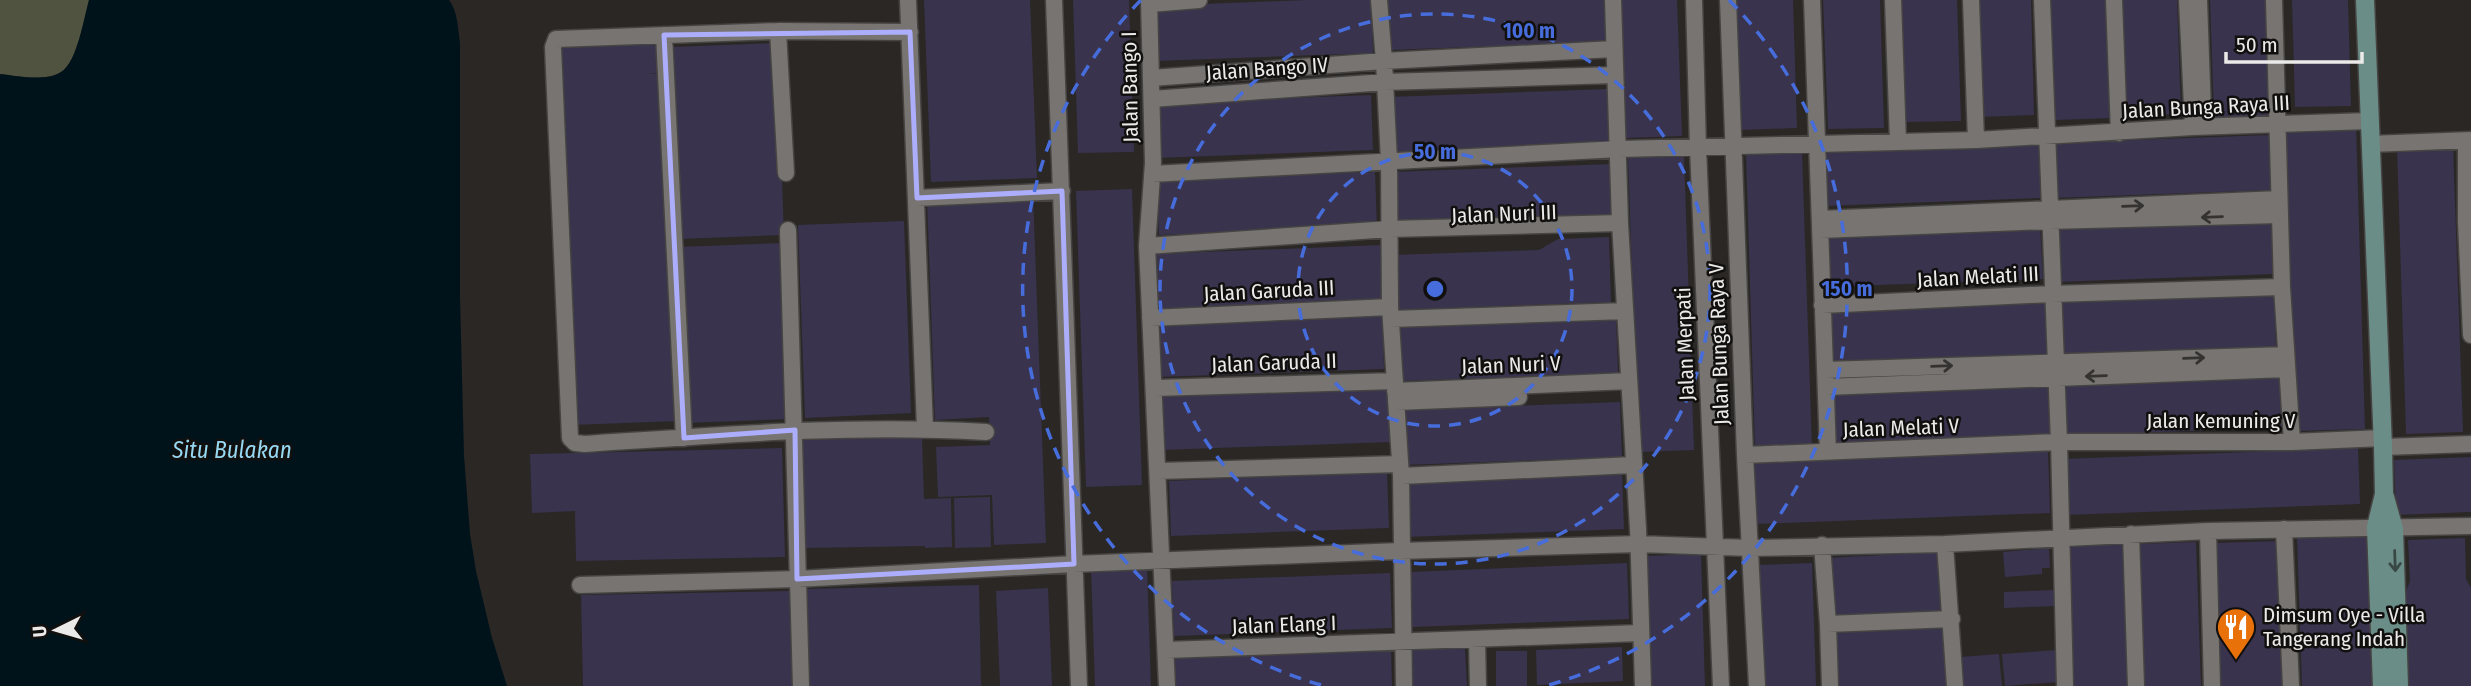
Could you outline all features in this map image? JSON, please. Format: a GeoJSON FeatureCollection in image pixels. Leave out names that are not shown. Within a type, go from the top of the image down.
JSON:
{"type":"FeatureCollection","features":[{"type":"Feature","properties":{"kind":"main road"},"geometry":{"type":"LineString","coordinates":[[2365,0],[2383,443],[2385,528],[2382,686]]}},
{"type":"Feature","properties":{"kind":"main road"},"geometry":{"type":"LineString","coordinates":[[2385,528],[2399,686]]}},
{"type":"Feature","properties":{"kind":"street"},"geometry":{"type":"LineString","coordinates":[[908,0],[925,428]]}},
{"type":"Feature","properties":{"kind":"street"},"geometry":{"type":"LineString","coordinates":[[1054,0],[1079,686]]}},
{"type":"Feature","properties":{"kind":"street"},"geometry":{"type":"LineString","coordinates":[[1150,2],[1199,0]]}},
{"type":"Feature","properties":{"kind":"street"},"geometry":{"type":"LineString","coordinates":[[1379,0],[1389,162],[1391,313],[1400,470],[1404,686]]}},
{"type":"Feature","properties":{"kind":"street"},"geometry":{"type":"LineString","coordinates":[[1613,0],[1620,227],[1639,544],[1643,686]]}},
{"type":"Feature","properties":{"kind":"street","name":"Jalan Merpati"},"geometry":{"type":"LineString","coordinates":[[1694,0],[1721,686]]}},
{"type":"Feature","properties":{"kind":"street","name":"Jalan Bunga Raya V"},"geometry":{"type":"LineString","coordinates":[[1728,0],[1745,455],[1757,686]]}},
{"type":"Feature","properties":{"kind":"street"},"geometry":{"type":"LineString","coordinates":[[1812,0],[1828,452]]}},
{"type":"Feature","properties":{"kind":"street"},"geometry":{"type":"LineString","coordinates":[[1893,0],[1898,142]]}},
{"type":"Feature","properties":{"kind":"street"},"geometry":{"type":"LineString","coordinates":[[1971,0],[1976,140]]}},
{"type":"Feature","properties":{"kind":"street"},"geometry":{"type":"LineString","coordinates":[[2042,0],[2059,442],[2065,686]]}},
{"type":"Feature","properties":{"kind":"street"},"geometry":{"type":"LineString","coordinates":[[2114,0],[2119,133]]}},
{"type":"Feature","properties":{"kind":"street"},"geometry":{"type":"LineString","coordinates":[[2188,0],[2196,59]]}},
{"type":"Feature","properties":{"kind":"street"},"geometry":{"type":"LineString","coordinates":[[2198,127],[2196,59],[2199,0]]}},
{"type":"Feature","properties":{"kind":"street"},"geometry":{"type":"LineString","coordinates":[[2274,0],[2282,287],[2292,442]]}},
{"type":"Feature","properties":{"kind":"street","name":"Jalan Bango I"},"geometry":{"type":"LineString","coordinates":[[1150,2],[1152,174],[1147,246],[1167,686]]}},
{"type":"Feature","properties":{"kind":"street"},"geometry":{"type":"LineString","coordinates":[[910,32],[778,31],[556,39],[554,42],[570,438],[575,443],[795,430],[925,428],[986,432]]}},
{"type":"Feature","properties":{"kind":"street"},"geometry":{"type":"LineString","coordinates":[[778,31],[786,173]]}},
{"type":"Feature","properties":{"kind":"street"},"geometry":{"type":"LineString","coordinates":[[664,35],[684,438]]}},
{"type":"Feature","properties":{"kind":"street"},"geometry":{"type":"LineString","coordinates":[[1151,78],[1384,61],[1615,49]]}},
{"type":"Feature","properties":{"kind":"street","name":"Jalan Bango IV"},"geometry":{"type":"LineString","coordinates":[[1152,99],[1385,82],[1615,75]]}},
{"type":"Feature","properties":{"kind":"street","name":"Jalan Bunga Raya III"},"geometry":{"type":"LineString","coordinates":[[1152,174],[1619,149],[1976,140],[2278,123],[2369,121]]}},
{"type":"Feature","properties":{"kind":"street"},"geometry":{"type":"LineString","coordinates":[[2370,144],[2469,141],[2471,335]]}},
{"type":"Feature","properties":{"kind":"street"},"geometry":{"type":"LineString","coordinates":[[917,198],[1062,191]]}},
{"type":"Feature","properties":{"kind":"street"},"geometry":{"type":"LineString","coordinates":[[1820,225],[2280,207]]}},
{"type":"Feature","properties":{"kind":"street","name":"Jalan Nuri III"},"geometry":{"type":"LineString","coordinates":[[1147,246],[1389,234],[1620,227]]}},
{"type":"Feature","properties":{"kind":"street"},"geometry":{"type":"LineString","coordinates":[[788,230],[800,686]]}},
{"type":"Feature","properties":{"kind":"street","name":"Jalan Melati III"},"geometry":{"type":"LineString","coordinates":[[1822,305],[2282,287]]}},
{"type":"Feature","properties":{"kind":"street","name":"Jalan Garuda III"},"geometry":{"type":"LineString","coordinates":[[1150,318],[1625,311]]}},
{"type":"Feature","properties":{"kind":"street"},"geometry":{"type":"LineString","coordinates":[[1826,379],[2286,362]]}},
{"type":"Feature","properties":{"kind":"street","name":"Jalan Garuda II"},"geometry":{"type":"LineString","coordinates":[[1155,388],[1395,391],[1629,387]]}},
{"type":"Feature","properties":{"kind":"street","name":"Jalan Kemuning V"},"geometry":{"type":"LineString","coordinates":[[2059,442],[2471,444]]}},
{"type":"Feature","properties":{"kind":"street","name":"Jalan Melati V"},"geometry":{"type":"LineString","coordinates":[[1745,455],[2059,442]]}},
{"type":"Feature","properties":{"kind":"street"},"geometry":{"type":"LineString","coordinates":[[1158,471],[1633,465]]}},
{"type":"Feature","properties":{"kind":"street"},"geometry":{"type":"LineString","coordinates":[[580,584],[797,579],[1074,564],[1400,551],[1639,544],[1749,548],[1945,544],[2284,528],[2471,526]]}},
{"type":"Feature","properties":{"kind":"street"},"geometry":{"type":"LineString","coordinates":[[2284,528],[2291,686]]}},
{"type":"Feature","properties":{"kind":"street"},"geometry":{"type":"LineString","coordinates":[[2208,531],[2212,686]]}},
{"type":"Feature","properties":{"kind":"street"},"geometry":{"type":"LineString","coordinates":[[2131,534],[2136,686]]}},
{"type":"Feature","properties":{"kind":"street"},"geometry":{"type":"LineString","coordinates":[[1945,544],[1955,686]]}},
{"type":"Feature","properties":{"kind":"street"},"geometry":{"type":"LineString","coordinates":[[1822,545],[1830,686]]}},
{"type":"Feature","properties":{"kind":"street"},"geometry":{"type":"LineString","coordinates":[[1828,624],[1952,619]]}},
{"type":"Feature","properties":{"kind":"street","name":"Jalan Elang I"},"geometry":{"type":"LineString","coordinates":[[1166,650],[1640,633]]}},
{"type":"Feature","properties":{"kind":"street"},"geometry":{"type":"LineString","coordinates":[[1477,640],[1478,686]]}},
{"type":"Feature","properties":{"kind":"highlighted area"},"geometry":{"type":"Polygon","coordinates":[[[910,32],[917,198],[1062,191],[1074,564],[797,579],[795,430],[684,438],[664,35],[910,32]]]}},
{"type":"Feature","properties":{"kind":"green space"},"geometry":{"type":"Polygon","coordinates":[[[0,0],[89,0],[76,50],[67,67],[47,77],[0,74],[0,0]]]}},
{"type":"Feature","properties":{"kind":"water","name":"Situ Bulakan"},"geometry":{"type":"Polygon","coordinates":[[[89,0],[449,0],[457,21],[460,44],[460,298],[464,456],[470,534],[492,638],[507,686],[0,686],[0,74],[39,78],[61,72],[67,67],[76,50],[89,0]]]}},
{"type":"Feature","properties":{"kind":"building"},"geometry":{"type":"Polygon","coordinates":[[[924,0],[1030,0],[1037,178],[931,182],[924,0]]]}},
{"type":"Feature","properties":{"kind":"building"},"geometry":{"type":"Polygon","coordinates":[[[1073,0],[1129,0],[1134,152],[1078,153],[1073,0]]]}},
{"type":"Feature","properties":{"kind":"building"},"geometry":{"type":"Polygon","coordinates":[[[1371,0],[1373,53],[1155,61],[1153,6],[1371,0]]]}},
{"type":"Feature","properties":{"kind":"building"},"geometry":{"type":"Polygon","coordinates":[[[1386,0],[1604,0],[1606,42],[1388,50],[1386,0]]]}},
{"type":"Feature","properties":{"kind":"building"},"geometry":{"type":"Polygon","coordinates":[[[1621,0],[1677,0],[1682,136],[1626,138],[1621,0]]]}},
{"type":"Feature","properties":{"kind":"building"},"geometry":{"type":"Polygon","coordinates":[[[1736,0],[1793,0],[1797,128],[1740,130],[1736,0]]]}},
{"type":"Feature","properties":{"kind":"building"},"geometry":{"type":"Polygon","coordinates":[[[1823,0],[1880,0],[1884,128],[1828,129],[1823,0]]]}},
{"type":"Feature","properties":{"kind":"building"},"geometry":{"type":"Polygon","coordinates":[[[1901,0],[1957,0],[1961,121],[1905,122],[1901,0]]]}},
{"type":"Feature","properties":{"kind":"building"},"geometry":{"type":"Polygon","coordinates":[[[1974,0],[2031,0],[2034,115],[1978,117],[1974,0]]]}},
{"type":"Feature","properties":{"kind":"building"},"geometry":{"type":"Polygon","coordinates":[[[2051,0],[2108,0],[2111,118],[2055,120],[2051,0]]]}},
{"type":"Feature","properties":{"kind":"building"},"geometry":{"type":"Polygon","coordinates":[[[2121,0],[2177,0],[2181,114],[2124,116],[2121,0]]]}},
{"type":"Feature","properties":{"kind":"building"},"geometry":{"type":"Polygon","coordinates":[[[2210,0],[2267,0],[2271,116],[2214,117],[2210,0]]]}},
{"type":"Feature","properties":{"kind":"building"},"geometry":{"type":"Polygon","coordinates":[[[2292,0],[2348,0],[2351,106],[2295,107],[2292,0]]]}},
{"type":"Feature","properties":{"kind":"building"},"geometry":{"type":"Polygon","coordinates":[[[661,38],[662,73],[647,74],[665,74],[678,421],[572,425],[560,42],[661,38]]]}},
{"type":"Feature","properties":{"kind":"building"},"geometry":{"type":"Polygon","coordinates":[[[777,43],[784,235],[679,239],[671,47],[777,43]]]}},
{"type":"Feature","properties":{"kind":"building"},"geometry":{"type":"Polygon","coordinates":[[[1608,89],[1610,144],[1392,152],[1389,97],[1608,89]]]}},
{"type":"Feature","properties":{"kind":"building"},"geometry":{"type":"Polygon","coordinates":[[[1371,95],[1373,150],[1155,158],[1153,103],[1371,95]]]}},
{"type":"Feature","properties":{"kind":"building"},"geometry":{"type":"Polygon","coordinates":[[[2356,124],[2365,429],[2295,431],[2286,126],[2356,124]]]}},
{"type":"Feature","properties":{"kind":"building"},"geometry":{"type":"Polygon","coordinates":[[[2269,135],[2271,190],[2053,198],[2051,143],[2269,135]]]}},
{"type":"Feature","properties":{"kind":"building"},"geometry":{"type":"Polygon","coordinates":[[[2040,143],[2042,198],[1824,206],[1822,151],[2040,143]]]}},
{"type":"Feature","properties":{"kind":"building"},"geometry":{"type":"Polygon","coordinates":[[[2453,145],[2463,432],[2406,434],[2397,147],[2453,145]]]}},
{"type":"Feature","properties":{"kind":"building"},"geometry":{"type":"Polygon","coordinates":[[[1802,152],[1812,448],[1755,449],[1746,153],[1802,152]]]}},
{"type":"Feature","properties":{"kind":"building"},"geometry":{"type":"Polygon","coordinates":[[[1684,155],[1694,450],[1638,452],[1628,156],[1684,155]]]}},
{"type":"Feature","properties":{"kind":"building"},"geometry":{"type":"Polygon","coordinates":[[[1610,164],[1612,219],[1394,228],[1391,172],[1610,164]]]}},
{"type":"Feature","properties":{"kind":"building"},"geometry":{"type":"Polygon","coordinates":[[[1375,172],[1377,227],[1159,235],[1157,180],[1375,172]]]}},
{"type":"Feature","properties":{"kind":"building"},"geometry":{"type":"Polygon","coordinates":[[[1132,189],[1142,485],[1086,487],[1076,191],[1132,189]]]}},
{"type":"Feature","properties":{"kind":"building"},"geometry":{"type":"Polygon","coordinates":[[[1033,195],[1046,543],[994,545],[992,495],[938,497],[936,447],[990,445],[989,417],[935,420],[927,199],[1033,195]]]}},
{"type":"Feature","properties":{"kind":"building"},"geometry":{"type":"Polygon","coordinates":[[[2272,219],[2274,274],[2056,282],[2054,227],[2272,219]]]}},
{"type":"Feature","properties":{"kind":"building"},"geometry":{"type":"Polygon","coordinates":[[[904,221],[911,413],[805,418],[798,225],[904,221]]]}},
{"type":"Feature","properties":{"kind":"building"},"geometry":{"type":"Polygon","coordinates":[[[2040,224],[2043,279],[1825,287],[1822,232],[2040,224]]]}},
{"type":"Feature","properties":{"kind":"building"},"geometry":{"type":"Polygon","coordinates":[[[1609,237],[1611,302],[1393,310],[1391,255],[1539,250],[1558,239],[1609,237]]]}},
{"type":"Feature","properties":{"kind":"building"},"geometry":{"type":"Polygon","coordinates":[[[784,243],[790,419],[685,423],[678,247],[784,243]]]}},
{"type":"Feature","properties":{"kind":"building"},"geometry":{"type":"Polygon","coordinates":[[[1381,245],[1383,301],[1155,309],[1153,254],[1381,245]]]}},
{"type":"Feature","properties":{"kind":"building"},"geometry":{"type":"Polygon","coordinates":[[[2274,291],[2276,347],[2058,355],[2055,300],[2274,291]]]}},
{"type":"Feature","properties":{"kind":"building"},"geometry":{"type":"Polygon","coordinates":[[[2045,300],[2047,356],[1829,364],[1826,309],[2045,300]]]}},
{"type":"Feature","properties":{"kind":"building"},"geometry":{"type":"Polygon","coordinates":[[[1382,313],[1384,369],[1158,377],[1156,322],[1382,313]]]}},
{"type":"Feature","properties":{"kind":"building"},"geometry":{"type":"Polygon","coordinates":[[[1616,317],[1618,373],[1400,381],[1398,325],[1616,317]]]}},
{"type":"Feature","properties":{"kind":"building"},"geometry":{"type":"Polygon","coordinates":[[[2279,372],[2282,427],[2063,436],[2061,381],[2279,372]]]}},
{"type":"Feature","properties":{"kind":"building"},"geometry":{"type":"Polygon","coordinates":[[[2049,383],[2051,438],[1833,446],[1831,391],[2049,383]]]}},
{"type":"Feature","properties":{"kind":"building"},"geometry":{"type":"Polygon","coordinates":[[[1389,386],[1391,442],[1160,450],[1158,395],[1389,386]]]}},
{"type":"Feature","properties":{"kind":"building"},"geometry":{"type":"Polygon","coordinates":[[[1620,402],[1622,457],[1404,465],[1402,410],[1620,402]]]}},
{"type":"Feature","properties":{"kind":"building"},"geometry":{"type":"Polygon","coordinates":[[[922,437],[924,499],[951,498],[952,547],[804,548],[802,440],[922,437]]]}},
{"type":"Feature","properties":{"kind":"building"},"geometry":{"type":"Polygon","coordinates":[[[782,448],[785,557],[576,561],[575,511],[532,513],[530,454],[782,448]]]}},
{"type":"Feature","properties":{"kind":"building"},"geometry":{"type":"Polygon","coordinates":[[[2358,448],[2360,504],[2065,515],[2063,459],[2358,448]]]}},
{"type":"Feature","properties":{"kind":"building"},"geometry":{"type":"Polygon","coordinates":[[[2048,449],[2050,513],[1755,524],[1752,460],[2048,449]]]}},
{"type":"Feature","properties":{"kind":"building"},"geometry":{"type":"Polygon","coordinates":[[[2471,457],[2471,512],[2396,515],[2394,460],[2471,457]]]}},
{"type":"Feature","properties":{"kind":"building"},"geometry":{"type":"Polygon","coordinates":[[[1387,472],[1389,528],[1171,536],[1169,481],[1387,472]]]}},
{"type":"Feature","properties":{"kind":"building"},"geometry":{"type":"Polygon","coordinates":[[[1622,474],[1624,529],[1406,537],[1404,482],[1622,474]]]}},
{"type":"Feature","properties":{"kind":"building"},"geometry":{"type":"Polygon","coordinates":[[[990,497],[991,547],[955,548],[954,498],[990,497]]]}},
{"type":"Feature","properties":{"kind":"building"},"geometry":{"type":"Polygon","coordinates":[[[2369,535],[2375,686],[2302,686],[2297,538],[2369,535]]]}},
{"type":"Feature","properties":{"kind":"building"},"geometry":{"type":"Polygon","coordinates":[[[2465,538],[2466,579],[2471,588],[2471,686],[2408,686],[2405,594],[2410,581],[2408,540],[2465,538]]]}},
{"type":"Feature","properties":{"kind":"building"},"geometry":{"type":"Polygon","coordinates":[[[2280,541],[2284,686],[2218,686],[2214,543],[2280,541]]]}},
{"type":"Feature","properties":{"kind":"building"},"geometry":{"type":"Polygon","coordinates":[[[2196,542],[2201,686],[2144,686],[2139,544],[2196,542]]]}},
{"type":"Feature","properties":{"kind":"building"},"geometry":{"type":"Polygon","coordinates":[[[2124,544],[2128,686],[2071,686],[2068,546],[2124,544]]]}},
{"type":"Feature","properties":{"kind":"building"},"geometry":{"type":"Polygon","coordinates":[[[2049,548],[2050,568],[2042,568],[2042,574],[2005,577],[2003,552],[2049,548]]]}},
{"type":"Feature","properties":{"kind":"building"},"geometry":{"type":"Polygon","coordinates":[[[1939,552],[1942,614],[1830,620],[1827,558],[1939,552]]]}},
{"type":"Feature","properties":{"kind":"building"},"geometry":{"type":"Polygon","coordinates":[[[1701,554],[1705,686],[1649,686],[1645,556],[1701,554]]]}},
{"type":"Feature","properties":{"kind":"building"},"geometry":{"type":"Polygon","coordinates":[[[1627,563],[1629,619],[1411,627],[1409,572],[1627,563]]]}},
{"type":"Feature","properties":{"kind":"building"},"geometry":{"type":"Polygon","coordinates":[[[1812,563],[1816,686],[1760,686],[1756,565],[1812,563]]]}},
{"type":"Feature","properties":{"kind":"building"},"geometry":{"type":"Polygon","coordinates":[[[1147,567],[1151,686],[1095,686],[1091,569],[1147,567]]]}},
{"type":"Feature","properties":{"kind":"building"},"geometry":{"type":"Polygon","coordinates":[[[1390,573],[1392,628],[1174,636],[1172,581],[1390,573]]]}},
{"type":"Feature","properties":{"kind":"building"},"geometry":{"type":"Polygon","coordinates":[[[979,585],[981,686],[807,686],[805,589],[979,585]]]}},
{"type":"Feature","properties":{"kind":"building"},"geometry":{"type":"Polygon","coordinates":[[[1048,588],[1052,686],[1000,686],[996,591],[1048,588]]]}},
{"type":"Feature","properties":{"kind":"building"},"geometry":{"type":"Polygon","coordinates":[[[2054,590],[2055,606],[2004,608],[2004,592],[2054,590]]]}},
{"type":"Feature","properties":{"kind":"building"},"geometry":{"type":"Polygon","coordinates":[[[789,591],[792,686],[583,686],[581,595],[789,591]]]}},
{"type":"Feature","properties":{"kind":"building"},"geometry":{"type":"Polygon","coordinates":[[[1945,622],[1948,686],[1834,686],[1831,627],[1945,622]]]}},
{"type":"Feature","properties":{"kind":"building"},"geometry":{"type":"Polygon","coordinates":[[[1622,647],[1623,681],[1537,685],[1536,650],[1622,647]]]}},
{"type":"Feature","properties":{"kind":"building"},"geometry":{"type":"Polygon","coordinates":[[[1391,648],[1392,686],[1174,686],[1173,656],[1391,648]]]}},
{"type":"Feature","properties":{"kind":"building"},"geometry":{"type":"Polygon","coordinates":[[[1465,648],[1467,686],[1410,686],[1409,650],[1465,648]]]}},
{"type":"Feature","properties":{"kind":"building"},"geometry":{"type":"Polygon","coordinates":[[[2056,650],[2058,682],[2005,686],[2002,654],[2056,650]]]}},
{"type":"Feature","properties":{"kind":"building"},"geometry":{"type":"Polygon","coordinates":[[[1496,651],[1527,651],[1527,686],[1496,686],[1496,651]]]}},
{"type":"Feature","properties":{"kind":"building"},"geometry":{"type":"Polygon","coordinates":[[[1999,654],[2002,686],[1963,686],[1961,657],[1999,654]]]}},
{"type":"Feature","properties":{"kind":"place","name":"Dimsum Oye - Villa Tangerang Indah"},"geometry":{"type":"Point","coordinates":[2236,661]}}]}
